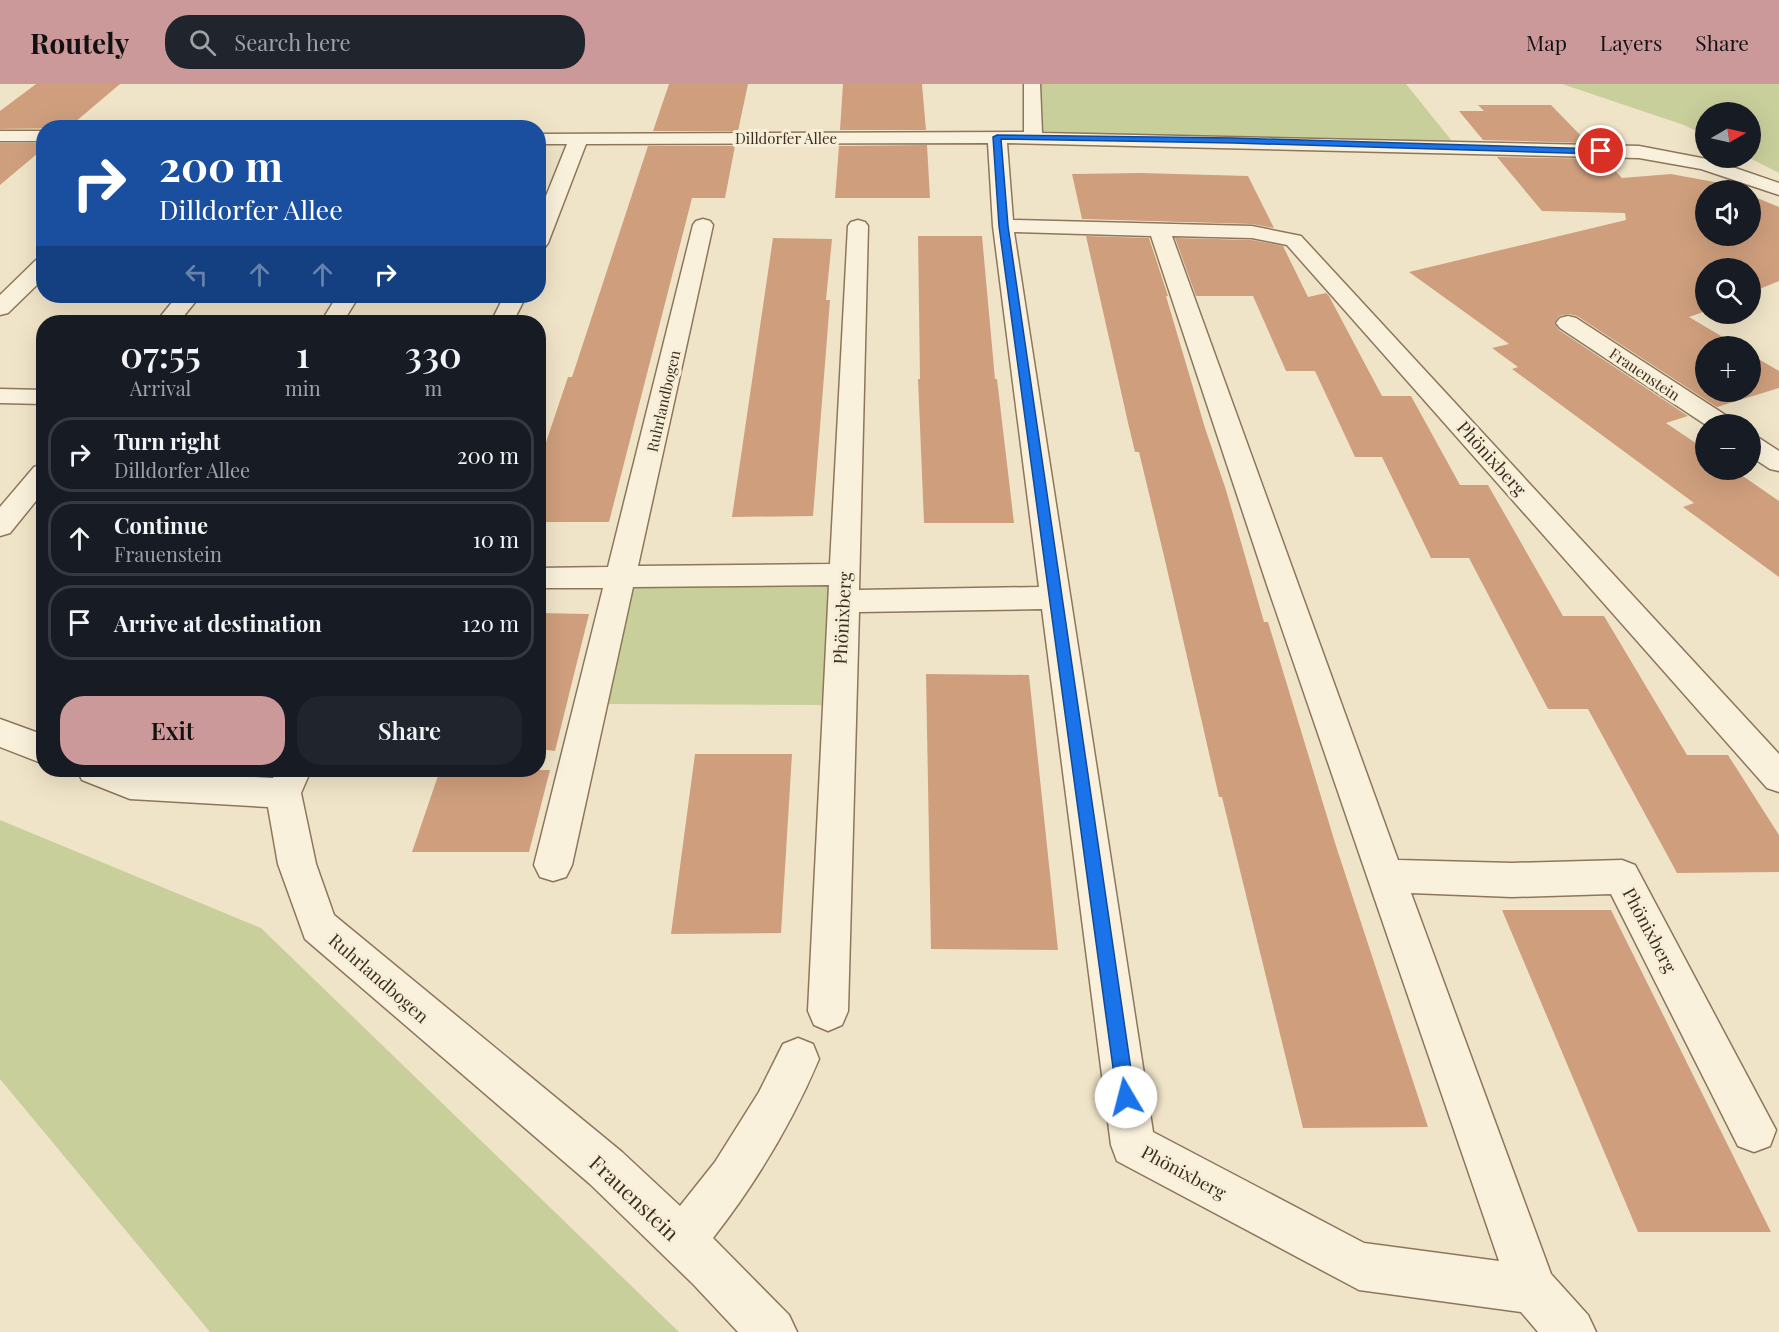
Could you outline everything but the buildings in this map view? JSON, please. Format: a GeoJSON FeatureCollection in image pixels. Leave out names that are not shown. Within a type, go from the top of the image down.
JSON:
{"type":"FeatureCollection","features":[{"type":"Feature","properties":{"kind":"street"},"geometry":{"type":"LineString","coordinates":[[1032,84],[1033,138],[1639,152],[1705,164],[1779,189]]}},
{"type":"Feature","properties":{"kind":"street"},"geometry":{"type":"LineString","coordinates":[[0,136],[36,136]]}},
{"type":"Feature","properties":{"kind":"street","name":"Phönixberg"},"geometry":{"type":"LineString","coordinates":[[997,137],[1003,221],[1132,1145],[1359,1266],[1533,1290]]}},
{"type":"Feature","properties":{"kind":"street","name":"Dilldorfer Allee"},"geometry":{"type":"LineString","coordinates":[[546,138],[1033,138]]}},
{"type":"Feature","properties":{"kind":"street"},"geometry":{"type":"LineString","coordinates":[[546,223],[579,138]]}},
{"type":"Feature","properties":{"kind":"street"},"geometry":{"type":"LineString","coordinates":[[1003,221],[1290,220]]}},
{"type":"Feature","properties":{"kind":"street","name":"Phönixberg"},"geometry":{"type":"LineString","coordinates":[[1003,221],[1252,232],[1294,240],[1779,778]]}},
{"type":"Feature","properties":{"kind":"street","name":"Ruhrlandbogen"},"geometry":{"type":"LineString","coordinates":[[553,865],[703,225]]}},
{"type":"Feature","properties":{"kind":"street","name":"Phönixberg"},"geometry":{"type":"LineString","coordinates":[[828,1011],[842,587],[858,226]]}},
{"type":"Feature","properties":{"kind":"street"},"geometry":{"type":"LineString","coordinates":[[1159,229],[1282,585],[1533,1290],[1571,1332]]}},
{"type":"Feature","properties":{"kind":"street"},"geometry":{"type":"LineString","coordinates":[[0,308],[36,273]]}},
{"type":"Feature","properties":{"kind":"street"},"geometry":{"type":"LineString","coordinates":[[173,315],[183,303]]}},
{"type":"Feature","properties":{"kind":"street","name":"Frauenstein"},"geometry":{"type":"LineString","coordinates":[[1568,323],[1707,414]]}},
{"type":"Feature","properties":{"kind":"street"},"geometry":{"type":"LineString","coordinates":[[0,396],[36,397]]}},
{"type":"Feature","properties":{"kind":"street"},"geometry":{"type":"LineString","coordinates":[[1761,451],[1779,463]]}},
{"type":"Feature","properties":{"kind":"street"},"geometry":{"type":"LineString","coordinates":[[0,526],[36,483]]}},
{"type":"Feature","properties":{"kind":"street"},"geometry":{"type":"LineString","coordinates":[[546,578],[621,576],[1057,598]]}},
{"type":"Feature","properties":{"kind":"street"},"geometry":{"type":"LineString","coordinates":[[0,733],[36,747]]}},
{"type":"Feature","properties":{"kind":"street","name":"Ruhrlandbogen"},"geometry":{"type":"LineString","coordinates":[[112,777],[130,784],[288,781],[297,864],[319,926],[489,1072]]}},
{"type":"Feature","properties":{"kind":"street","name":"Phönixberg"},"geometry":{"type":"LineString","coordinates":[[1385,876],[1512,880],[1622,877],[1754,1130]]}},
{"type":"Feature","properties":{"kind":"street"},"geometry":{"type":"LineString","coordinates":[[682,1240],[730,1178],[774,1107],[798,1059]]}},
{"type":"Feature","properties":{"kind":"street","name":"Frauenstein"},"geometry":{"type":"LineString","coordinates":[[489,1072],[606,1168],[682,1240],[772,1332]]}},
{"type":"Feature","properties":{"kind":"green space"},"geometry":{"type":"Polygon","coordinates":[[[1035,84],[1406,84],[1456,146],[1037,137],[1035,84]]]}},
{"type":"Feature","properties":{"kind":"green space"},"geometry":{"type":"Polygon","coordinates":[[[1562,84],[1779,84],[1779,173],[1761,164],[1761,102],[1695,102],[1695,130],[1562,84]]]}},
{"type":"Feature","properties":{"kind":"green space"},"geometry":{"type":"Polygon","coordinates":[[[631,581],[838,582],[832,705],[604,704],[631,581]]]}},
{"type":"Feature","properties":{"kind":"green space"},"geometry":{"type":"Polygon","coordinates":[[[0,820],[261,928],[679,1332],[210,1332],[0,1079],[0,820]]]}},
{"type":"Feature","properties":{"kind":"route"},"geometry":{"type":"LineString","coordinates":[[1126,1097],[1003,226],[997,137],[1601,151]]}}]}
